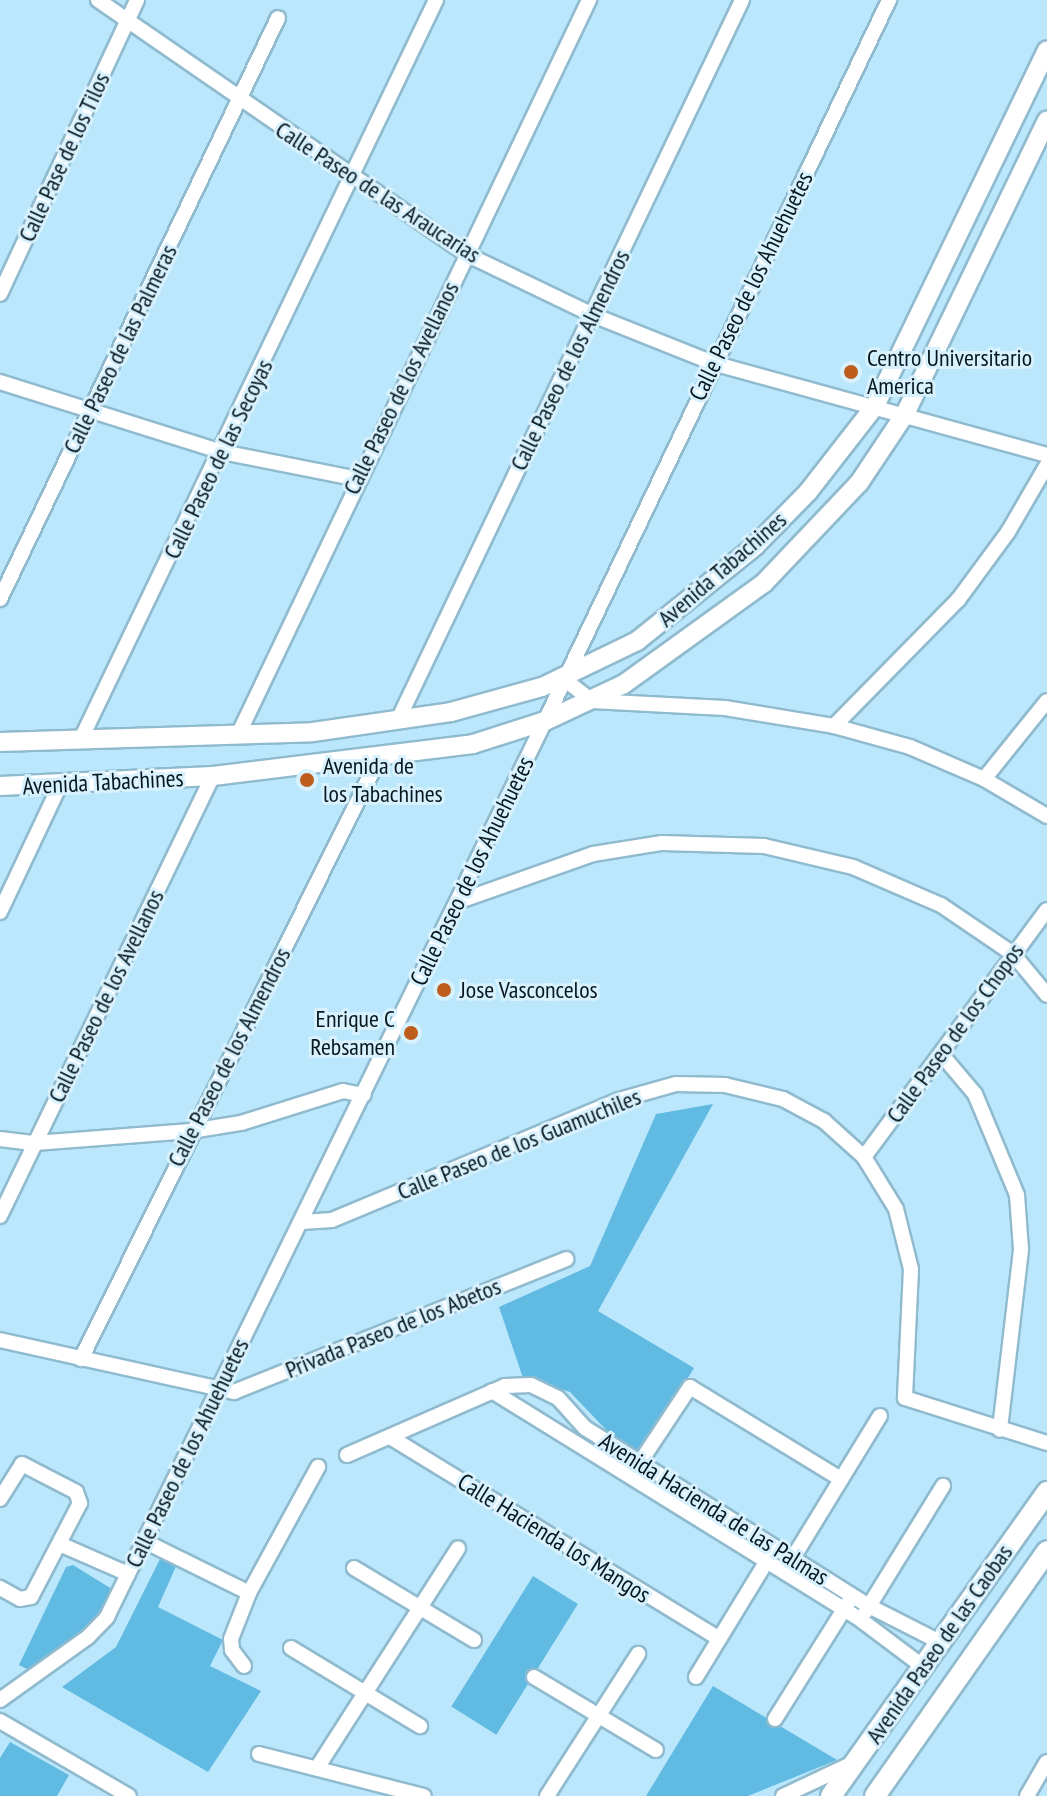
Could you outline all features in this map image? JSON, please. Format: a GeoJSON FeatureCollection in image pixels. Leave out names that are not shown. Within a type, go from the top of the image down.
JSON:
{"type":"FeatureCollection","features":[{"type":"Feature","properties":{"kind":"main road","name":"Avenida Paseo de las Caobas"},"geometry":{"type":"LineString","coordinates":[[831,1796],[933,1639],[1047,1492]]}},
{"type":"Feature","properties":{"kind":"main road"},"geometry":{"type":"LineString","coordinates":[[1011,1542],[1044,1556]]}},
{"type":"Feature","properties":{"kind":"main road","name":"Avenida Paseo de las Caobas"},"geometry":{"type":"LineString","coordinates":[[875,1796],[1044,1556]]}},
{"type":"Feature","properties":{"kind":"street","name":"Calle Paseo de las Araucarias"},"geometry":{"type":"LineString","coordinates":[[98,0],[466,254],[593,315],[713,363],[1047,455]]}},
{"type":"Feature","properties":{"kind":"street","name":"Calle Pase de los Tilos"},"geometry":{"type":"LineString","coordinates":[[0,294],[137,0]]}},
{"type":"Feature","properties":{"kind":"street","name":"Calle Paseo de las Secoyas"},"geometry":{"type":"LineString","coordinates":[[81,739],[355,179],[436,0]]}},
{"type":"Feature","properties":{"kind":"street","name":"Calle Paseo de los Avellanos"},"geometry":{"type":"LineString","coordinates":[[238,735],[589,0]]}},
{"type":"Feature","properties":{"kind":"street","name":"Calle Paseo de los Almendros"},"geometry":{"type":"LineString","coordinates":[[398,720],[742,0]]}},
{"type":"Feature","properties":{"kind":"street","name":"Calle Paseo de los Ahuehuetes"},"geometry":{"type":"LineString","coordinates":[[0,1700],[98,1628],[128,1574],[545,721],[713,363],[889,0]]}},
{"type":"Feature","properties":{"kind":"street","name":"Calle Paseo de las Palmeras"},"geometry":{"type":"LineString","coordinates":[[0,599],[278,18]]}},
{"type":"Feature","properties":{"kind":"street","name":"Avenida Tabachines"},"geometry":{"type":"LineString","coordinates":[[0,742],[313,732],[398,720],[509,698],[564,679],[637,641],[702,593],[808,492],[875,406],[1047,50]]}},
{"type":"Feature","properties":{"kind":"street","name":"Avenida Tabachines"},"geometry":{"type":"LineString","coordinates":[[0,786],[213,776],[379,758],[473,744],[545,721],[592,701],[672,653],[789,561],[859,483],[905,414],[1047,120]]}},
{"type":"Feature","properties":{"kind":"street"},"geometry":{"type":"LineString","coordinates":[[0,382],[89,414],[222,452],[358,479]]}},
{"type":"Feature","properties":{"kind":"street"},"geometry":{"type":"LineString","coordinates":[[834,726],[958,600],[1008,532],[1047,465]]}},
{"type":"Feature","properties":{"kind":"street"},"geometry":{"type":"LineString","coordinates":[[564,679],[592,701],[725,708],[834,726],[910,747],[984,779],[1047,816]]}},
{"type":"Feature","properties":{"kind":"street"},"geometry":{"type":"LineString","coordinates":[[984,779],[1047,701]]}},
{"type":"Feature","properties":{"kind":"street"},"geometry":{"type":"LineString","coordinates":[[313,732],[315,764]]}},
{"type":"Feature","properties":{"kind":"street","name":"Calle Paseo de los Almendros"},"geometry":{"type":"LineString","coordinates":[[81,1359],[191,1131],[379,758]]}},
{"type":"Feature","properties":{"kind":"street","name":"Calle Paseo de los Avellanos"},"geometry":{"type":"LineString","coordinates":[[0,1216],[213,776]]}},
{"type":"Feature","properties":{"kind":"street"},"geometry":{"type":"LineString","coordinates":[[0,912],[60,785]]}},
{"type":"Feature","properties":{"kind":"street"},"geometry":{"type":"LineString","coordinates":[[457,902],[593,854],[662,843],[751,845],[853,867],[941,905],[1013,954],[1047,995]]}},
{"type":"Feature","properties":{"kind":"street","name":"Calle Paseo de los Chopos"},"geometry":{"type":"LineString","coordinates":[[864,1157],[1047,910]]}},
{"type":"Feature","properties":{"kind":"street"},"geometry":{"type":"LineString","coordinates":[[942,1055],[975,1094],[1017,1195],[1021,1250],[1000,1430],[1047,1443]]}},
{"type":"Feature","properties":{"kind":"street","name":"Calle Paseo de los Guamuchiles"},"geometry":{"type":"LineString","coordinates":[[302,1222],[332,1220],[619,1100],[676,1084],[725,1085],[783,1099],[824,1121],[864,1157],[896,1209],[911,1269],[905,1398],[1000,1430]]}},
{"type":"Feature","properties":{"kind":"street"},"geometry":{"type":"LineString","coordinates":[[0,1139],[35,1143],[191,1131],[241,1123],[343,1091],[364,1095]]}},
{"type":"Feature","properties":{"kind":"street","name":"Privada Paseo de los Abetos"},"geometry":{"type":"LineString","coordinates":[[218,1391],[234,1392],[566,1259]]}},
{"type":"Feature","properties":{"kind":"street"},"geometry":{"type":"LineString","coordinates":[[0,1340],[218,1391]]}},
{"type":"Feature","properties":{"kind":"street","name":"Avenida Hacienda de las Palmas"},"geometry":{"type":"LineString","coordinates":[[347,1455],[492,1391],[516,1384],[544,1390],[585,1428],[869,1606],[933,1639]]}},
{"type":"Feature","properties":{"kind":"street"},"geometry":{"type":"LineString","coordinates":[[631,1478],[690,1387],[841,1479]]}},
{"type":"Feature","properties":{"kind":"street","name":"Avenida Hacienda de las Palmas"},"geometry":{"type":"LineString","coordinates":[[492,1391],[861,1620],[917,1662]]}},
{"type":"Feature","properties":{"kind":"street"},"geometry":{"type":"LineString","coordinates":[[784,1573],[880,1416]]}},
{"type":"Feature","properties":{"kind":"street","name":"Calle Hacienda los Mangos"},"geometry":{"type":"LineString","coordinates":[[390,1437],[719,1639]]}},
{"type":"Feature","properties":{"kind":"street"},"geometry":{"type":"LineString","coordinates":[[0,1499],[22,1464],[76,1492],[79,1506],[62,1545],[31,1597],[20,1599],[0,1588]]}},
{"type":"Feature","properties":{"kind":"street"},"geometry":{"type":"LineString","coordinates":[[244,1666],[230,1643],[249,1593],[318,1467]]}},
{"type":"Feature","properties":{"kind":"street"},"geometry":{"type":"LineString","coordinates":[[861,1620],[943,1486]]}},
{"type":"Feature","properties":{"kind":"street"},"geometry":{"type":"LineString","coordinates":[[144,1541],[249,1593]]}},
{"type":"Feature","properties":{"kind":"street"},"geometry":{"type":"LineString","coordinates":[[62,1545],[128,1574]]}},
{"type":"Feature","properties":{"kind":"street"},"geometry":{"type":"LineString","coordinates":[[696,1677],[775,1547]]}},
{"type":"Feature","properties":{"kind":"street"},"geometry":{"type":"LineString","coordinates":[[317,1768],[458,1548]]}},
{"type":"Feature","properties":{"kind":"street"},"geometry":{"type":"LineString","coordinates":[[354,1568],[474,1640]]}},
{"type":"Feature","properties":{"kind":"street"},"geometry":{"type":"LineString","coordinates":[[775,1719],[853,1596]]}},
{"type":"Feature","properties":{"kind":"street"},"geometry":{"type":"LineString","coordinates":[[291,1648],[420,1726]]}},
{"type":"Feature","properties":{"kind":"street"},"geometry":{"type":"LineString","coordinates":[[547,1796],[638,1654]]}},
{"type":"Feature","properties":{"kind":"street"},"geometry":{"type":"LineString","coordinates":[[534,1677],[656,1750]]}},
{"type":"Feature","properties":{"kind":"street"},"geometry":{"type":"LineString","coordinates":[[0,1721],[112,1792],[129,1796]]}},
{"type":"Feature","properties":{"kind":"street"},"geometry":{"type":"LineString","coordinates":[[259,1754],[424,1796]]}},
{"type":"Feature","properties":{"kind":"street"},"geometry":{"type":"LineString","coordinates":[[1027,1796],[1047,1762]]}},
{"type":"Feature","properties":{"kind":"street"},"geometry":{"type":"LineString","coordinates":[[783,1796],[855,1763]]}},
{"type":"Feature","properties":{"kind":"shaded area"},"geometry":{"type":"Polygon","coordinates":[[[713,1104],[598,1311],[694,1368],[641,1454],[612,1436],[570,1392],[523,1378],[499,1307],[590,1266],[656,1114],[713,1104]]]}},
{"type":"Feature","properties":{"kind":"shaded area"},"geometry":{"type":"Polygon","coordinates":[[[161,1557],[177,1564],[158,1607],[223,1640],[210,1666],[261,1691],[208,1772],[62,1687],[116,1647],[161,1557]]]}},
{"type":"Feature","properties":{"kind":"shaded area"},"geometry":{"type":"Polygon","coordinates":[[[73,1565],[115,1591],[95,1625],[31,1671],[19,1665],[66,1567],[73,1565]]]}},
{"type":"Feature","properties":{"kind":"shaded area"},"geometry":{"type":"Polygon","coordinates":[[[533,1576],[578,1604],[496,1735],[451,1707],[533,1576]]]}},
{"type":"Feature","properties":{"kind":"shaded area"},"geometry":{"type":"Polygon","coordinates":[[[713,1686],[837,1760],[748,1796],[646,1796],[713,1686]]]}},
{"type":"Feature","properties":{"kind":"shaded area"},"geometry":{"type":"Polygon","coordinates":[[[10,1742],[69,1775],[57,1796],[0,1796],[0,1758],[10,1742]]]}},
{"type":"Feature","properties":{"kind":"place","name":"Centro Universitario America"},"geometry":{"type":"Point","coordinates":[851,372]}},
{"type":"Feature","properties":{"kind":"place","name":"Avenida de los Tabachines"},"geometry":{"type":"Point","coordinates":[307,780]}},
{"type":"Feature","properties":{"kind":"place","name":"Jose Vasconcelos"},"geometry":{"type":"Point","coordinates":[444,990]}},
{"type":"Feature","properties":{"kind":"place","name":"Enrique C Rebsamen"},"geometry":{"type":"Point","coordinates":[411,1033]}}]}
